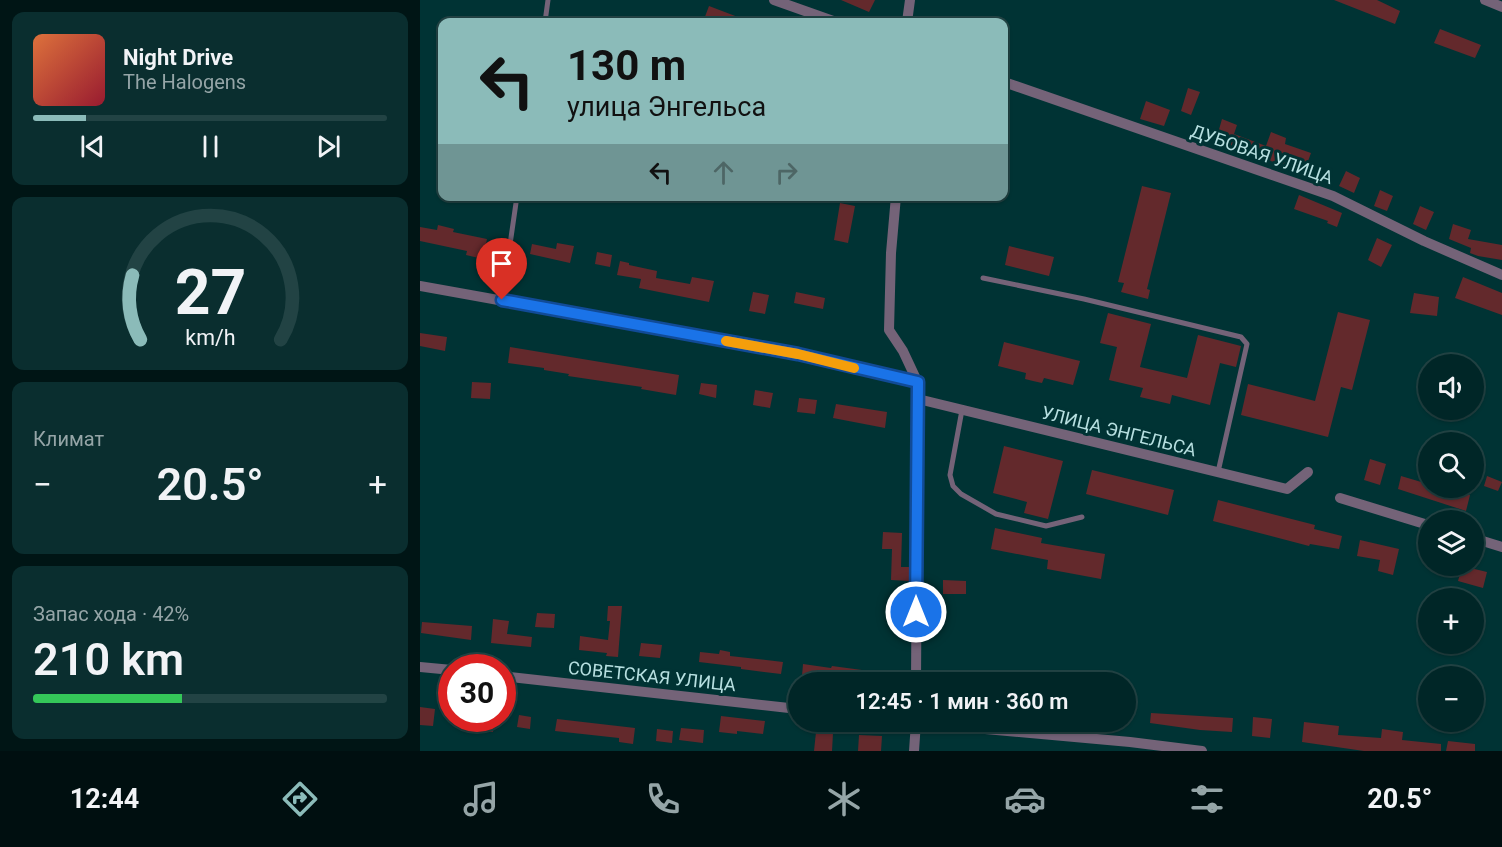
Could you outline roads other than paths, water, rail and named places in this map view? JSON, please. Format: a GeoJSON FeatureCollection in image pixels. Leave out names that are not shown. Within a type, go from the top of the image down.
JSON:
{"type":"FeatureCollection","features":[{"type":"Feature","properties":{"kind":"street"},"geometry":{"type":"LineString","coordinates":[[774,0],[825,18]]}},
{"type":"Feature","properties":{"kind":"street"},"geometry":{"type":"LineString","coordinates":[[907,18],[909,0]]}},
{"type":"Feature","properties":{"kind":"street"},"geometry":{"type":"LineString","coordinates":[[1485,0],[1502,7]]}},
{"type":"Feature","properties":{"kind":"street","name":"ДУБОВАЯ УЛИЦА"},"geometry":{"type":"LineString","coordinates":[[1008,83],[1333,196],[1424,241],[1502,275]]}},
{"type":"Feature","properties":{"kind":"street"},"geometry":{"type":"LineString","coordinates":[[896,201],[891,253],[890,330],[918,382],[916,672]]}},
{"type":"Feature","properties":{"kind":"street"},"geometry":{"type":"LineString","coordinates":[[420,286],[798,354],[918,382]]}},
{"type":"Feature","properties":{"kind":"street","name":"УЛИЦА ЭНГЕЛЬСА"},"geometry":{"type":"LineString","coordinates":[[918,399],[1287,489],[1308,472]]}},
{"type":"Feature","properties":{"kind":"street"},"geometry":{"type":"LineString","coordinates":[[1340,498],[1418,522]]}},
{"type":"Feature","properties":{"kind":"street"},"geometry":{"type":"LineString","coordinates":[[1484,541],[1502,547]]}},
{"type":"Feature","properties":{"kind":"street"},"geometry":{"type":"LineString","coordinates":[[420,667],[438,669]]}},
{"type":"Feature","properties":{"kind":"street","name":"СОВЕТСКАЯ УЛИЦА"},"geometry":{"type":"LineString","coordinates":[[516,678],[788,708]]}},
{"type":"Feature","properties":{"kind":"street"},"geometry":{"type":"LineString","coordinates":[[913,732],[914,751]]}},
{"type":"Feature","properties":{"kind":"street"},"geometry":{"type":"LineString","coordinates":[[1021,732],[1202,751]]}},
{"type":"Feature","properties":{"kind":"lane"},"geometry":{"type":"LineString","coordinates":[[545,18],[548,0]]}},
{"type":"Feature","properties":{"kind":"lane"},"geometry":{"type":"LineString","coordinates":[[502,300],[516,201]]}},
{"type":"Feature","properties":{"kind":"lane"},"geometry":{"type":"LineString","coordinates":[[983,278],[1084,299],[1241,337],[1247,344],[1218,472]]}},
{"type":"Feature","properties":{"kind":"lane"},"geometry":{"type":"LineString","coordinates":[[962,410],[950,475],[953,486],[961,494],[996,514],[1046,526],[1082,518]]}}]}
